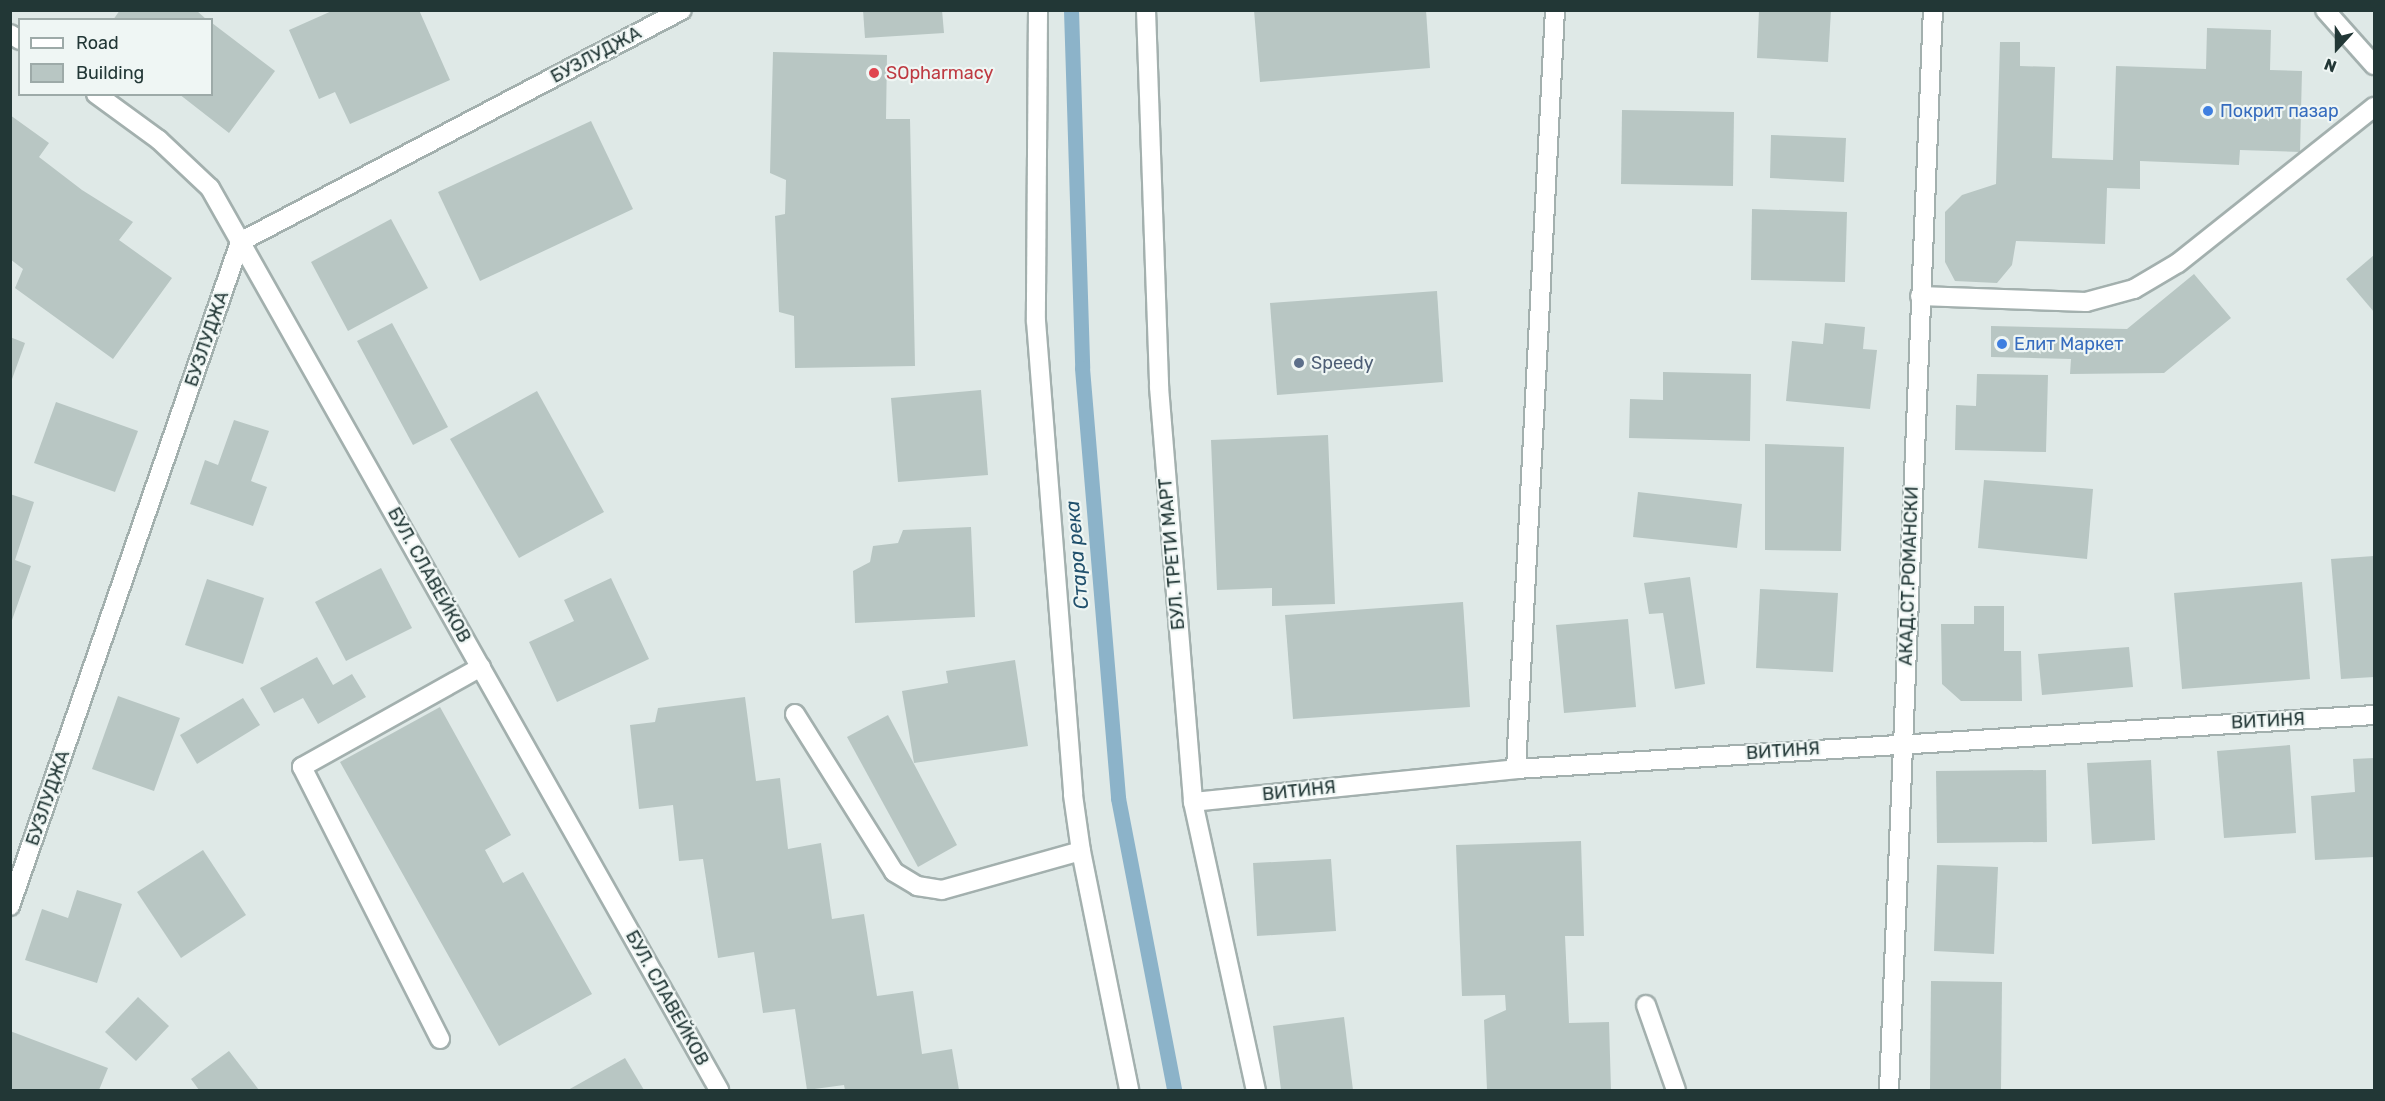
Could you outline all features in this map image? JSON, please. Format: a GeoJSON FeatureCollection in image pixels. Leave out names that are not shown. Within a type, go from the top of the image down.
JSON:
{"type":"FeatureCollection","features":[{"type":"Feature","properties":{"kind":"street","name":"БУЗЛУДЖА"},"geometry":{"type":"LineString","coordinates":[[10,906],[240,242],[682,10]]}},
{"type":"Feature","properties":{"kind":"street"},"geometry":{"type":"LineString","coordinates":[[1038,10],[1036,321],[1072,783],[1081,851],[1129,1090]]}},
{"type":"Feature","properties":{"kind":"street","name":"БУЛ. ТРЕТИ МАРТ"},"geometry":{"type":"LineString","coordinates":[[1146,10],[1159,387],[1193,802],[1256,1090]]}},
{"type":"Feature","properties":{"kind":"street"},"geometry":{"type":"LineString","coordinates":[[1516,769],[1554,10]]}},
{"type":"Feature","properties":{"kind":"street","name":"АКАД.СТ.РОМАНСКИ"},"geometry":{"type":"LineString","coordinates":[[1889,1090],[1933,10]]}},
{"type":"Feature","properties":{"kind":"street"},"geometry":{"type":"LineString","coordinates":[[2325,10],[2374,65]]}},
{"type":"Feature","properties":{"kind":"street","name":"БУЛ. СЛАВЕЙКОВ"},"geometry":{"type":"LineString","coordinates":[[99,96],[159,141],[210,188],[719,1090]]}},
{"type":"Feature","properties":{"kind":"street"},"geometry":{"type":"LineString","coordinates":[[1920,296],[2086,302],[2134,289],[2178,264],[2374,107]]}},
{"type":"Feature","properties":{"kind":"street"},"geometry":{"type":"LineString","coordinates":[[440,1039],[302,767],[481,667]]}},
{"type":"Feature","properties":{"kind":"street"},"geometry":{"type":"LineString","coordinates":[[795,714],[894,873],[917,886],[942,890],[1081,851]]}},
{"type":"Feature","properties":{"kind":"street","name":"ВИТИНЯ"},"geometry":{"type":"LineString","coordinates":[[1193,802],[1516,769],[2374,715]]}},
{"type":"Feature","properties":{"kind":"street"},"geometry":{"type":"LineString","coordinates":[[1646,1005],[1676,1090]]}},
{"type":"Feature","properties":{"kind":"building"},"geometry":{"type":"Polygon","coordinates":[[[120,10],[196,10],[205,18],[114,18],[120,10]]]}},
{"type":"Feature","properties":{"kind":"building"},"geometry":{"type":"Polygon","coordinates":[[[334,10],[419,10],[450,80],[350,124],[335,92],[319,99],[289,30],[334,10]]]}},
{"type":"Feature","properties":{"kind":"building"},"geometry":{"type":"Polygon","coordinates":[[[863,10],[942,10],[944,33],[865,38],[863,10]]]}},
{"type":"Feature","properties":{"kind":"building"},"geometry":{"type":"Polygon","coordinates":[[[1254,10],[1426,10],[1430,68],[1260,82],[1254,10]]]}},
{"type":"Feature","properties":{"kind":"building"},"geometry":{"type":"Polygon","coordinates":[[[1759,10],[1831,10],[1828,62],[1757,58],[1759,10]]]}},
{"type":"Feature","properties":{"kind":"building"},"geometry":{"type":"Polygon","coordinates":[[[213,24],[275,71],[229,133],[182,96],[213,96],[213,24]]]}},
{"type":"Feature","properties":{"kind":"building","name":"Покрит пазар"},"geometry":{"type":"Polygon","coordinates":[[[2207,28],[2271,30],[2270,70],[2302,71],[2300,152],[2240,150],[2239,165],[2140,161],[2140,189],[2107,188],[2105,244],[2016,241],[2012,265],[1997,283],[1955,281],[1945,262],[1945,212],[1962,195],[1996,184],[2000,42],[2020,42],[2020,66],[2055,67],[2052,158],[2113,160],[2116,66],[2206,69],[2207,28]]]}},
{"type":"Feature","properties":{"kind":"building"},"geometry":{"type":"Polygon","coordinates":[[[773,52],[887,55],[886,119],[910,119],[915,366],[795,368],[794,316],[779,312],[775,216],[785,214],[786,180],[770,173],[773,52]]]}},
{"type":"Feature","properties":{"kind":"building"},"geometry":{"type":"Polygon","coordinates":[[[1622,110],[1734,112],[1733,186],[1621,184],[1622,110]]]}},
{"type":"Feature","properties":{"kind":"building"},"geometry":{"type":"Polygon","coordinates":[[[10,115],[49,143],[39,157],[82,190],[133,222],[119,240],[172,278],[113,359],[15,288],[23,269],[10,259],[10,115]]]}},
{"type":"Feature","properties":{"kind":"building"},"geometry":{"type":"Polygon","coordinates":[[[591,121],[633,209],[480,281],[438,192],[591,121]]]}},
{"type":"Feature","properties":{"kind":"building"},"geometry":{"type":"Polygon","coordinates":[[[1771,135],[1846,138],[1844,182],[1770,178],[1771,135]]]}},
{"type":"Feature","properties":{"kind":"building"},"geometry":{"type":"Polygon","coordinates":[[[1752,209],[1847,212],[1845,282],[1751,280],[1752,209]]]}},
{"type":"Feature","properties":{"kind":"building"},"geometry":{"type":"Polygon","coordinates":[[[391,219],[428,288],[348,331],[311,262],[391,219]]]}},
{"type":"Feature","properties":{"kind":"building"},"geometry":{"type":"Polygon","coordinates":[[[2374,255],[2374,312],[2346,279],[2374,255]]]}},
{"type":"Feature","properties":{"kind":"building"},"geometry":{"type":"Polygon","coordinates":[[[2194,274],[2231,318],[2164,373],[2070,374],[2071,359],[1991,357],[1991,326],[2127,329],[2194,274]]]}},
{"type":"Feature","properties":{"kind":"building"},"geometry":{"type":"Polygon","coordinates":[[[1437,291],[1443,382],[1277,395],[1270,303],[1437,291]]]}},
{"type":"Feature","properties":{"kind":"building"},"geometry":{"type":"Polygon","coordinates":[[[392,323],[448,427],[413,445],[357,341],[392,323]]]}},
{"type":"Feature","properties":{"kind":"building"},"geometry":{"type":"Polygon","coordinates":[[[1825,323],[1865,327],[1863,349],[1877,350],[1870,409],[1786,401],[1792,341],[1823,344],[1825,323]]]}},
{"type":"Feature","properties":{"kind":"building"},"geometry":{"type":"Polygon","coordinates":[[[10,337],[25,343],[11,382],[10,382],[10,337]]]}},
{"type":"Feature","properties":{"kind":"building"},"geometry":{"type":"Polygon","coordinates":[[[1663,372],[1751,374],[1750,441],[1629,438],[1630,399],[1663,400],[1663,372]]]}},
{"type":"Feature","properties":{"kind":"building"},"geometry":{"type":"Polygon","coordinates":[[[1977,374],[2048,375],[2046,452],[1955,450],[1956,405],[1976,406],[1977,374]]]}},
{"type":"Feature","properties":{"kind":"building"},"geometry":{"type":"Polygon","coordinates":[[[981,390],[988,475],[898,482],[891,398],[981,390]]]}},
{"type":"Feature","properties":{"kind":"building"},"geometry":{"type":"Polygon","coordinates":[[[537,391],[604,512],[519,558],[450,439],[537,391]]]}},
{"type":"Feature","properties":{"kind":"building"},"geometry":{"type":"Polygon","coordinates":[[[56,402],[138,431],[115,492],[34,463],[56,402]]]}},
{"type":"Feature","properties":{"kind":"building"},"geometry":{"type":"Polygon","coordinates":[[[234,420],[269,431],[251,481],[267,487],[253,526],[190,504],[205,460],[218,465],[234,420]]]}},
{"type":"Feature","properties":{"kind":"building"},"geometry":{"type":"Polygon","coordinates":[[[1328,435],[1335,604],[1272,606],[1272,588],[1217,590],[1211,440],[1328,435]]]}},
{"type":"Feature","properties":{"kind":"building"},"geometry":{"type":"Polygon","coordinates":[[[1765,444],[1844,447],[1841,551],[1765,550],[1765,444]]]}},
{"type":"Feature","properties":{"kind":"building"},"geometry":{"type":"Polygon","coordinates":[[[1984,480],[2093,489],[2087,559],[1978,548],[1984,480]]]}},
{"type":"Feature","properties":{"kind":"building"},"geometry":{"type":"Polygon","coordinates":[[[1638,492],[1742,504],[1737,548],[1633,537],[1638,492]]]}},
{"type":"Feature","properties":{"kind":"building"},"geometry":{"type":"Polygon","coordinates":[[[10,494],[34,502],[15,560],[31,566],[11,623],[10,494]]]}},
{"type":"Feature","properties":{"kind":"building"},"geometry":{"type":"Polygon","coordinates":[[[971,527],[975,617],[855,623],[853,571],[870,562],[873,546],[898,543],[903,530],[971,527]]]}},
{"type":"Feature","properties":{"kind":"building"},"geometry":{"type":"Polygon","coordinates":[[[2374,556],[2374,677],[2341,679],[2331,559],[2374,556]]]}},
{"type":"Feature","properties":{"kind":"building"},"geometry":{"type":"Polygon","coordinates":[[[381,568],[412,628],[346,661],[315,602],[381,568]]]}},
{"type":"Feature","properties":{"kind":"building"},"geometry":{"type":"Polygon","coordinates":[[[1690,577],[1705,684],[1675,689],[1663,613],[1649,614],[1644,583],[1690,577]]]}},
{"type":"Feature","properties":{"kind":"building"},"geometry":{"type":"Polygon","coordinates":[[[611,578],[649,659],[557,702],[529,642],[574,621],[564,600],[611,578]]]}},
{"type":"Feature","properties":{"kind":"building"},"geometry":{"type":"Polygon","coordinates":[[[207,579],[264,598],[243,664],[185,645],[207,579]]]}},
{"type":"Feature","properties":{"kind":"building"},"geometry":{"type":"Polygon","coordinates":[[[2302,582],[2310,679],[2182,689],[2174,593],[2302,582]]]}},
{"type":"Feature","properties":{"kind":"building"},"geometry":{"type":"Polygon","coordinates":[[[1760,589],[1838,593],[1833,672],[1756,668],[1760,589]]]}},
{"type":"Feature","properties":{"kind":"building"},"geometry":{"type":"Polygon","coordinates":[[[1463,602],[1470,707],[1293,719],[1285,615],[1463,602]]]}},
{"type":"Feature","properties":{"kind":"building"},"geometry":{"type":"Polygon","coordinates":[[[1974,606],[2004,606],[2004,651],[2021,651],[2022,701],[1961,701],[1942,684],[1941,624],[1974,624],[1974,606]]]}},
{"type":"Feature","properties":{"kind":"building"},"geometry":{"type":"Polygon","coordinates":[[[1628,619],[1636,707],[1564,713],[1556,625],[1628,619]]]}},
{"type":"Feature","properties":{"kind":"building"},"geometry":{"type":"Polygon","coordinates":[[[2129,647],[2133,687],[2042,695],[2038,654],[2129,647]]]}},
{"type":"Feature","properties":{"kind":"building"},"geometry":{"type":"Polygon","coordinates":[[[317,657],[333,685],[352,674],[366,697],[318,724],[303,698],[274,713],[260,688],[317,657]]]}},
{"type":"Feature","properties":{"kind":"building"},"geometry":{"type":"Polygon","coordinates":[[[1015,660],[1028,746],[914,763],[902,691],[948,683],[946,671],[1015,660]]]}},
{"type":"Feature","properties":{"kind":"building"},"geometry":{"type":"Polygon","coordinates":[[[118,696],[180,718],[154,791],[92,769],[118,696]]]}},
{"type":"Feature","properties":{"kind":"building"},"geometry":{"type":"Polygon","coordinates":[[[745,697],[756,781],[780,778],[788,849],[821,843],[832,919],[864,914],[877,996],[913,991],[922,1054],[952,1049],[959,1090],[845,1090],[844,1085],[807,1090],[795,1009],[763,1013],[754,952],[718,958],[703,859],[679,861],[673,805],[639,809],[630,725],[655,722],[658,708],[745,697]]]}},
{"type":"Feature","properties":{"kind":"building"},"geometry":{"type":"Polygon","coordinates":[[[243,698],[260,725],[197,764],[180,735],[243,698]]]}},
{"type":"Feature","properties":{"kind":"building"},"geometry":{"type":"Polygon","coordinates":[[[440,707],[511,835],[485,850],[503,883],[523,872],[592,994],[499,1046],[340,762],[440,707]]]}},
{"type":"Feature","properties":{"kind":"building"},"geometry":{"type":"Polygon","coordinates":[[[888,715],[957,845],[918,867],[847,737],[888,715]]]}},
{"type":"Feature","properties":{"kind":"building"},"geometry":{"type":"Polygon","coordinates":[[[2290,745],[2296,833],[2224,838],[2217,751],[2290,745]]]}},
{"type":"Feature","properties":{"kind":"building"},"geometry":{"type":"Polygon","coordinates":[[[2374,758],[2374,857],[2315,860],[2311,796],[2355,792],[2353,759],[2374,758]]]}},
{"type":"Feature","properties":{"kind":"building"},"geometry":{"type":"Polygon","coordinates":[[[2151,760],[2155,840],[2092,844],[2087,763],[2151,760]]]}},
{"type":"Feature","properties":{"kind":"building"},"geometry":{"type":"Polygon","coordinates":[[[2046,770],[2047,842],[1937,843],[1936,771],[2046,770]]]}},
{"type":"Feature","properties":{"kind":"building"},"geometry":{"type":"Polygon","coordinates":[[[1581,841],[1584,936],[1565,936],[1569,1023],[1609,1022],[1611,1090],[1487,1090],[1484,1020],[1506,1010],[1505,995],[1462,996],[1456,845],[1581,841]]]}},
{"type":"Feature","properties":{"kind":"building"},"geometry":{"type":"Polygon","coordinates":[[[203,850],[246,915],[181,958],[137,892],[203,850]]]}},
{"type":"Feature","properties":{"kind":"building"},"geometry":{"type":"Polygon","coordinates":[[[1331,859],[1336,931],[1257,936],[1253,863],[1331,859]]]}},
{"type":"Feature","properties":{"kind":"building"},"geometry":{"type":"Polygon","coordinates":[[[1937,865],[1998,867],[1994,954],[1934,951],[1937,865]]]}},
{"type":"Feature","properties":{"kind":"building"},"geometry":{"type":"Polygon","coordinates":[[[77,890],[122,904],[97,983],[25,960],[42,909],[68,918],[77,890]]]}},
{"type":"Feature","properties":{"kind":"building"},"geometry":{"type":"Polygon","coordinates":[[[1931,981],[2002,982],[2001,1090],[1930,1090],[1931,981]]]}},
{"type":"Feature","properties":{"kind":"building"},"geometry":{"type":"Polygon","coordinates":[[[138,997],[169,1026],[136,1061],[105,1032],[138,997]]]}},
{"type":"Feature","properties":{"kind":"building"},"geometry":{"type":"Polygon","coordinates":[[[1344,1017],[1353,1090],[1281,1090],[1273,1026],[1344,1017]]]}},
{"type":"Feature","properties":{"kind":"building"},"geometry":{"type":"Polygon","coordinates":[[[10,1031],[108,1068],[99,1090],[10,1090],[10,1031]]]}},
{"type":"Feature","properties":{"kind":"building"},"geometry":{"type":"Polygon","coordinates":[[[229,1051],[259,1090],[199,1090],[191,1079],[229,1051]]]}},
{"type":"Feature","properties":{"kind":"building"},"geometry":{"type":"Polygon","coordinates":[[[625,1058],[644,1090],[568,1090],[625,1058]]]}},
{"type":"Feature","properties":{"kind":"waterway","name":"Стара река"},"geometry":{"type":"LineString","coordinates":[[1071,10],[1082,368],[1118,798],[1174,1090]]}},
{"type":"Feature","properties":{"kind":"place","name":"SOpharmacy"},"geometry":{"type":"Point","coordinates":[874,73]}},
{"type":"Feature","properties":{"kind":"place","name":"Покрит пазар"},"geometry":{"type":"Point","coordinates":[2208,111]}},
{"type":"Feature","properties":{"kind":"place","name":"Елит Маркет"},"geometry":{"type":"Point","coordinates":[2002,344]}},
{"type":"Feature","properties":{"kind":"place","name":"Speedy"},"geometry":{"type":"Point","coordinates":[1299,363]}}]}
